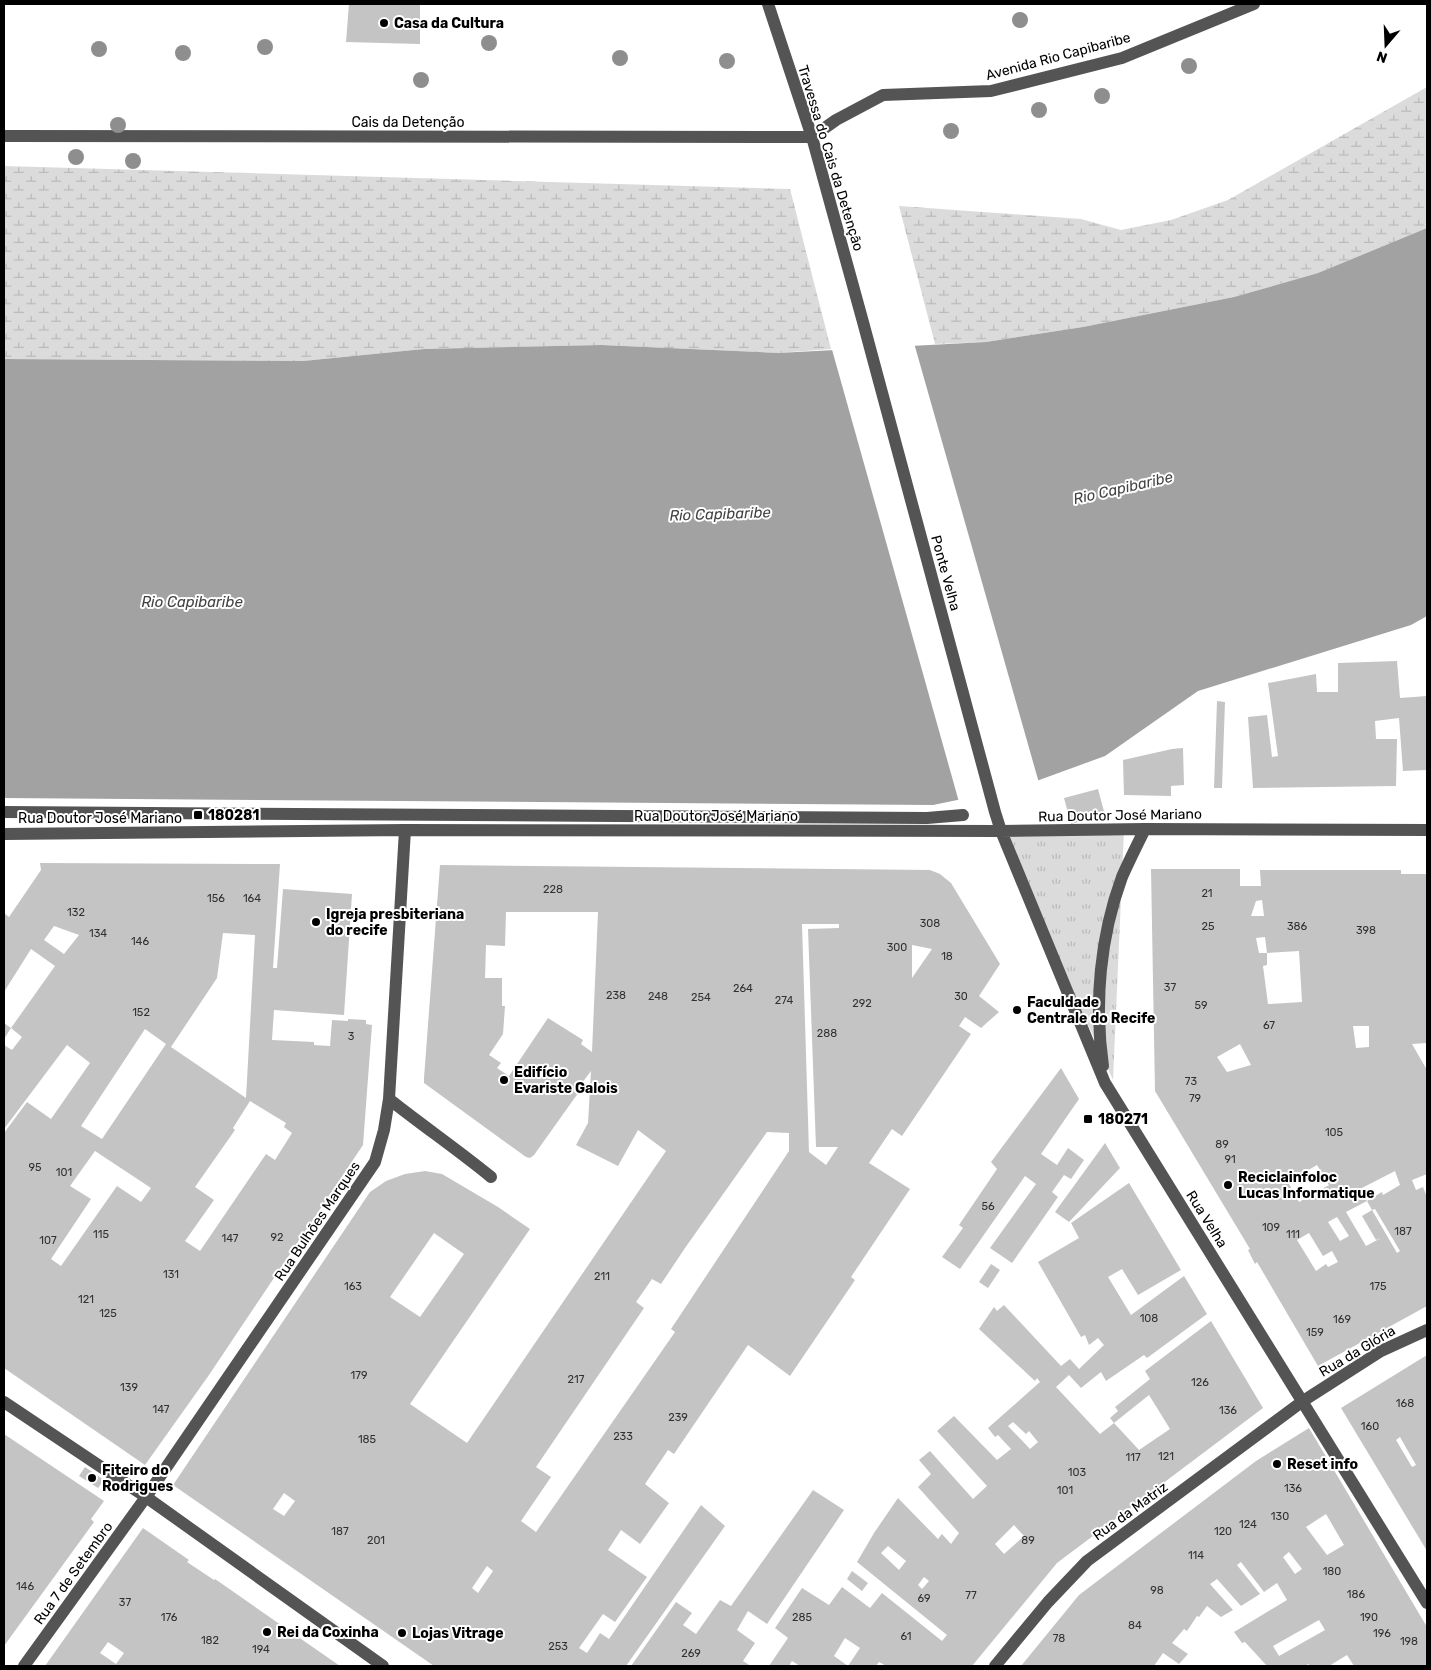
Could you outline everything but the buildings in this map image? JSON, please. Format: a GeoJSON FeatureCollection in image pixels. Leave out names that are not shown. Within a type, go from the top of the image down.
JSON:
{"type":"FeatureCollection","features":[{"type":"Feature","properties":{"kind":"street","name":"Travessa do Cais da Detenção"},"geometry":{"type":"LineString","coordinates":[[768,4],[812,138],[863,322]]}},
{"type":"Feature","properties":{"kind":"street","name":"Avenida Rio Capibaribe"},"geometry":{"type":"LineString","coordinates":[[812,138],[836,120],[883,95],[991,91],[1122,58],[1254,4]]}},
{"type":"Feature","properties":{"kind":"street","name":"Cais da Detenção"},"geometry":{"type":"LineString","coordinates":[[4,136],[812,138]]}},
{"type":"Feature","properties":{"kind":"street","name":"Ponte Velha"},"geometry":{"type":"LineString","coordinates":[[863,322],[1001,831]]}},
{"type":"Feature","properties":{"kind":"street"},"geometry":{"type":"LineString","coordinates":[[4,812],[926,818],[963,815]]}},
{"type":"Feature","properties":{"kind":"street"},"geometry":{"type":"LineString","coordinates":[[1105,1083],[1099,1042],[1098,1001],[1102,959],[1110,918],[1122,878],[1144,829]]}},
{"type":"Feature","properties":{"kind":"street","name":"Rua Doutor José Mariano"},"geometry":{"type":"LineString","coordinates":[[4,834],[405,830],[1427,830]]}},
{"type":"Feature","properties":{"kind":"street","name":"Rua Bulhões Marques"},"geometry":{"type":"LineString","coordinates":[[146,1497],[375,1162],[384,1130],[389,1099],[405,830]]}},
{"type":"Feature","properties":{"kind":"street","name":"Rua Velha"},"geometry":{"type":"LineString","coordinates":[[1001,831],[1105,1083],[1427,1603]]}},
{"type":"Feature","properties":{"kind":"street"},"geometry":{"type":"LineString","coordinates":[[389,1099],[491,1178]]}},
{"type":"Feature","properties":{"kind":"street","name":"Rua da Glória"},"geometry":{"type":"LineString","coordinates":[[1303,1401],[1381,1351],[1427,1330]]}},
{"type":"Feature","properties":{"kind":"street","name":"Rua da Matriz"},"geometry":{"type":"LineString","coordinates":[[995,1666],[1048,1602],[1087,1561],[1303,1401]]}},
{"type":"Feature","properties":{"kind":"street"},"geometry":{"type":"LineString","coordinates":[[4,1402],[146,1497],[383,1666]]}},
{"type":"Feature","properties":{"kind":"street","name":"Rua 7 de Setembro"},"geometry":{"type":"LineString","coordinates":[[24,1666],[146,1497]]}},
{"type":"Feature","properties":{"kind":"green space"},"geometry":{"type":"Polygon","coordinates":[[[1427,87],[1427,228],[1318,273],[1234,297],[1083,327],[986,342],[935,344],[899,206],[1081,219],[1121,230],[1171,220],[1228,200],[1427,87]]]}},
{"type":"Feature","properties":{"kind":"green space"},"geometry":{"type":"Polygon","coordinates":[[[4,166],[790,189],[831,349],[778,353],[601,345],[424,349],[303,361],[4,359],[4,166]]]}},
{"type":"Feature","properties":{"kind":"green space"},"geometry":{"type":"Polygon","coordinates":[[[1124,830],[1113,1080],[1001,831],[1124,830]]]}},
{"type":"Feature","properties":{"kind":"water","name":"Rio Capibaribe"},"geometry":{"type":"Polygon","coordinates":[[[1427,228],[1427,616],[1411,625],[1198,691],[1105,756],[1020,787],[933,805],[4,798],[4,359],[303,361],[424,349],[601,345],[778,353],[986,342],[1083,327],[1234,297],[1318,273],[1427,228]]]}},
{"type":"Feature","properties":{"kind":"pier"},"geometry":{"type":"Polygon","coordinates":[[[914,343],[1039,783],[1021,789],[959,802],[831,346],[914,343]]]}},
{"type":"Feature","properties":{"kind":"place","name":"Casa da Cultura"},"geometry":{"type":"Point","coordinates":[384,23]}},
{"type":"Feature","properties":{"kind":"place","name":"180281"},"geometry":{"type":"Point","coordinates":[198,815]}},
{"type":"Feature","properties":{"kind":"place","name":"Igreja presbiteriana do recife"},"geometry":{"type":"Point","coordinates":[316,922]}},
{"type":"Feature","properties":{"kind":"place","name":"Faculdade Centrale do Recife"},"geometry":{"type":"Point","coordinates":[1017,1010]}},
{"type":"Feature","properties":{"kind":"place","name":"Edifício Evariste Galois"},"geometry":{"type":"Point","coordinates":[504,1080]}},
{"type":"Feature","properties":{"kind":"place","name":"180271"},"geometry":{"type":"Point","coordinates":[1088,1119]}},
{"type":"Feature","properties":{"kind":"place","name":"Reciclainfoloc Lucas Informatique"},"geometry":{"type":"Point","coordinates":[1228,1185]}},
{"type":"Feature","properties":{"kind":"place","name":"Reset info"},"geometry":{"type":"Point","coordinates":[1277,1464]}},
{"type":"Feature","properties":{"kind":"place","name":"Fiteiro do Rodrigues"},"geometry":{"type":"Point","coordinates":[92,1478]}},
{"type":"Feature","properties":{"kind":"place","name":"Rei da Coxinha"},"geometry":{"type":"Point","coordinates":[267,1632]}},
{"type":"Feature","properties":{"kind":"place","name":"Lojas Vitrage"},"geometry":{"type":"Point","coordinates":[402,1633]}}]}
